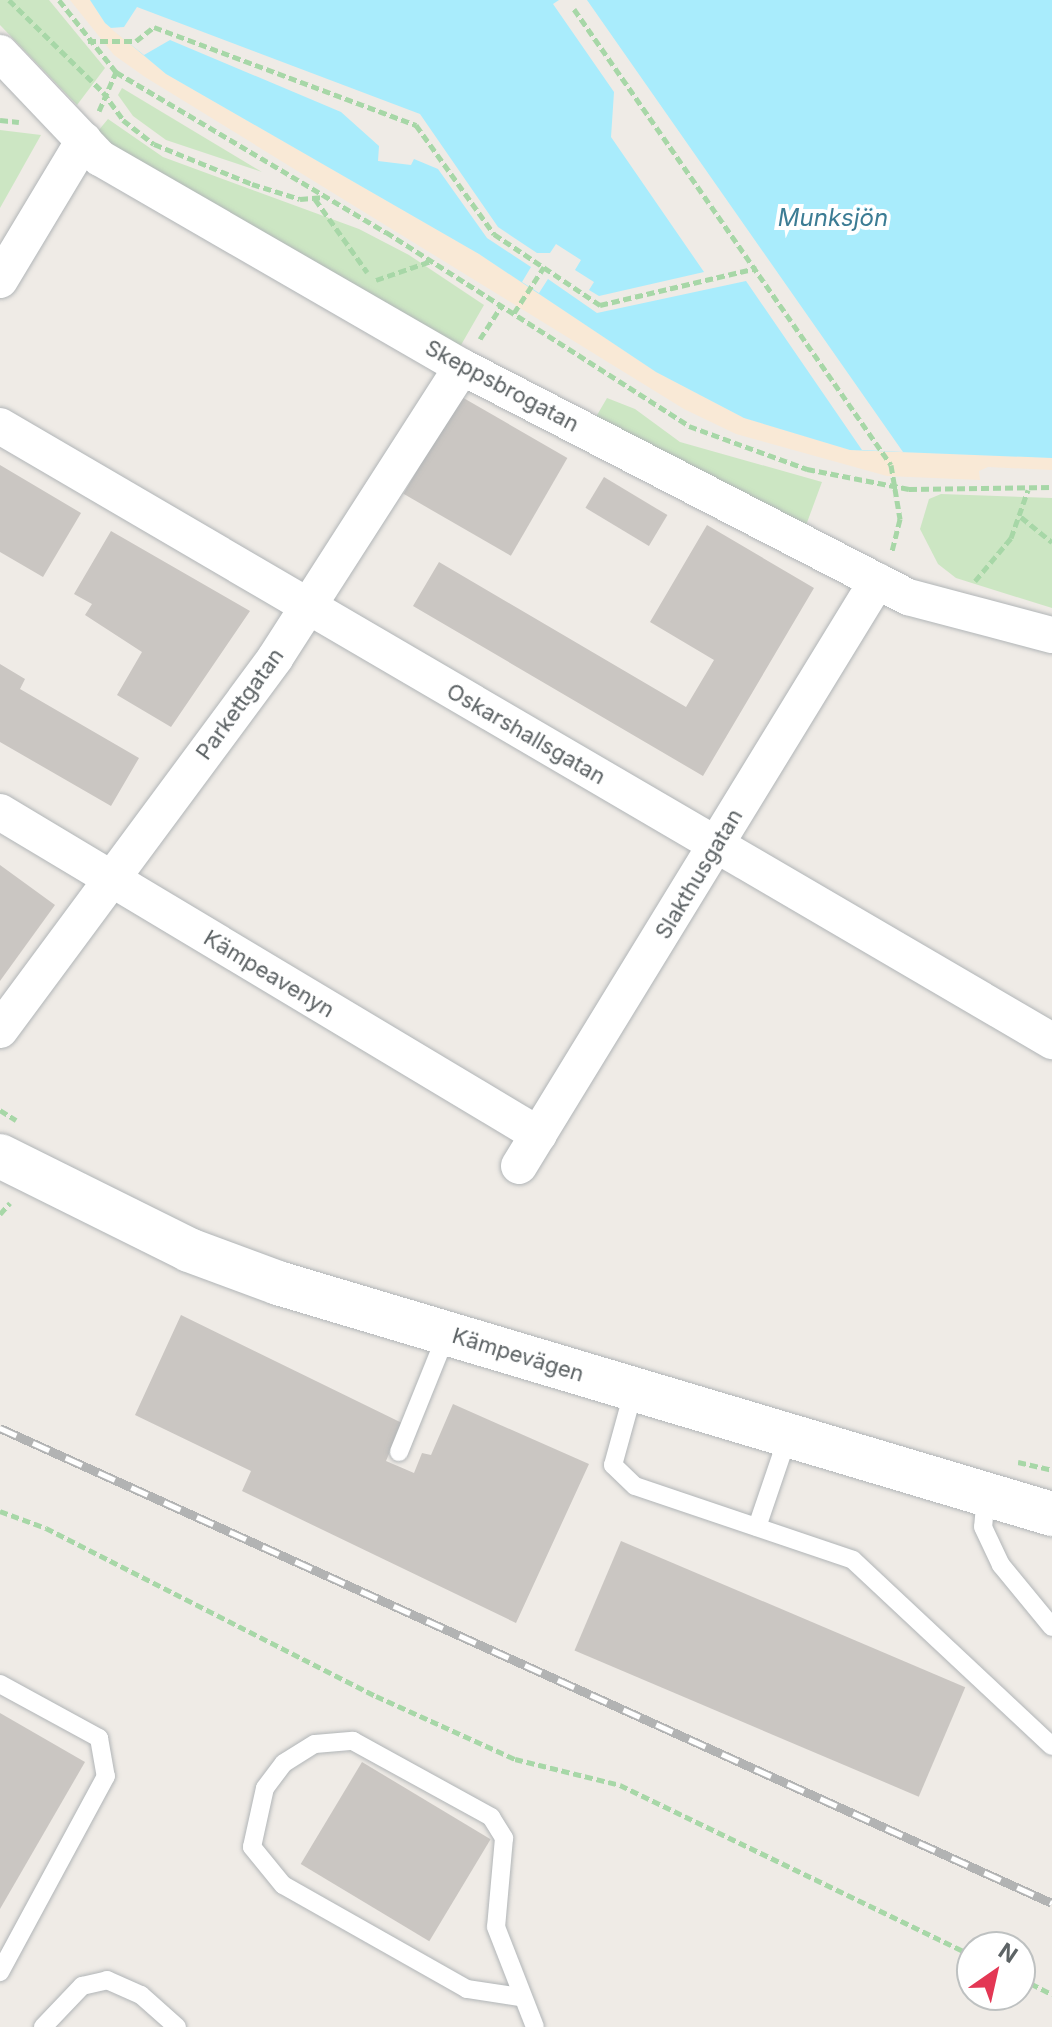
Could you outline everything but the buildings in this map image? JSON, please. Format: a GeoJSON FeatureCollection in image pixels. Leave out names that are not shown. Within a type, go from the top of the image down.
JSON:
{"type":"FeatureCollection","features":[{"type":"Feature","properties":{"kind":"main road","name":"Kämpevägen"},"geometry":{"type":"LineString","coordinates":[[13,1141],[189,1250],[447,1333],[788,1436],[997,1478],[1052,1514]]}},
{"type":"Feature","properties":{"kind":"street","name":"Skeppsbrogatan"},"geometry":{"type":"LineString","coordinates":[[0,53],[100,158],[462,367],[877,581],[951,609],[1052,635]]}},
{"type":"Feature","properties":{"kind":"street"},"geometry":{"type":"LineString","coordinates":[[0,280],[84,140]]}},
{"type":"Feature","properties":{"kind":"street","name":"Parkettgatan"},"geometry":{"type":"LineString","coordinates":[[0,1030],[310,608],[462,367]]}},
{"type":"Feature","properties":{"kind":"street","name":"Oskarshallsgatan"},"geometry":{"type":"LineString","coordinates":[[0,426],[1052,1041]]}},
{"type":"Feature","properties":{"kind":"street","name":"Slakthusgatan"},"geometry":{"type":"LineString","coordinates":[[519,1166],[877,581]]}},
{"type":"Feature","properties":{"kind":"street","name":"Kämpeavenyn"},"geometry":{"type":"LineString","coordinates":[[0,812],[539,1135]]}},
{"type":"Feature","properties":{"kind":"lane"},"geometry":{"type":"LineString","coordinates":[[399,1452],[447,1333]]}},
{"type":"Feature","properties":{"kind":"lane"},"geometry":{"type":"LineString","coordinates":[[634,1389],[613,1465],[635,1486],[853,1560],[1052,1746]]}},
{"type":"Feature","properties":{"kind":"lane"},"geometry":{"type":"LineString","coordinates":[[757,1527],[788,1436]]}},
{"type":"Feature","properties":{"kind":"lane"},"geometry":{"type":"LineString","coordinates":[[997,1478],[983,1527],[1001,1565],[1052,1627]]}},
{"type":"Feature","properties":{"kind":"lane"},"geometry":{"type":"LineString","coordinates":[[0,1684],[99,1738],[106,1776],[0,1972]]}},
{"type":"Feature","properties":{"kind":"lane"},"geometry":{"type":"LineString","coordinates":[[520,1997],[467,1989],[283,1885],[252,1847],[265,1788],[284,1763],[315,1744],[353,1741],[491,1817],[504,1838],[496,1927],[520,1997],[535,2027]]}},
{"type":"Feature","properties":{"kind":"lane"},"geometry":{"type":"LineString","coordinates":[[43,2027],[82,1986],[107,1980],[141,1995],[177,2027]]}},
{"type":"Feature","properties":{"kind":"path"},"geometry":{"type":"LineString","coordinates":[[9,0],[103,92],[123,120],[154,144],[252,184],[314,198],[325,197]]}},
{"type":"Feature","properties":{"kind":"path"},"geometry":{"type":"LineString","coordinates":[[59,0],[88,41],[116,72],[431,261],[722,442],[807,469],[899,488],[1028,490],[1052,487]]}},
{"type":"Feature","properties":{"kind":"path"},"geometry":{"type":"LineString","coordinates":[[574,9],[863,418],[899,488],[892,554],[877,581]]}},
{"type":"Feature","properties":{"kind":"path"},"geometry":{"type":"LineString","coordinates":[[88,41],[136,41],[154,27],[416,125],[494,234],[600,305],[757,268]]}},
{"type":"Feature","properties":{"kind":"path"},"geometry":{"type":"LineString","coordinates":[[314,198],[374,281],[431,261]]}},
{"type":"Feature","properties":{"kind":"path"},"geometry":{"type":"LineString","coordinates":[[514,313],[544,267]]}},
{"type":"Feature","properties":{"kind":"path"},"geometry":{"type":"LineString","coordinates":[[951,609],[999,555],[1021,517],[1028,490]]}},
{"type":"Feature","properties":{"kind":"path"},"geometry":{"type":"LineString","coordinates":[[1021,517],[1052,542]]}},
{"type":"Feature","properties":{"kind":"path"},"geometry":{"type":"LineString","coordinates":[[0,1110],[13,1141]]}},
{"type":"Feature","properties":{"kind":"path"},"geometry":{"type":"LineString","coordinates":[[0,1214],[11,1201]]}},
{"type":"Feature","properties":{"kind":"path"},"geometry":{"type":"LineString","coordinates":[[997,1478],[1052,1470]]}},
{"type":"Feature","properties":{"kind":"path"},"geometry":{"type":"LineString","coordinates":[[0,1511],[46,1528],[376,1696],[515,1759],[620,1785],[956,1947]]}},
{"type":"Feature","properties":{"kind":"green space"},"geometry":{"type":"Polygon","coordinates":[[[0,0],[49,0],[105,68],[77,105],[0,25],[0,0]]]}},
{"type":"Feature","properties":{"kind":"green space"},"geometry":{"type":"Polygon","coordinates":[[[122,88],[262,172],[166,140],[133,116],[118,95],[122,88]]]}},
{"type":"Feature","properties":{"kind":"green space"},"geometry":{"type":"Polygon","coordinates":[[[108,119],[163,157],[359,229],[409,255],[484,305],[457,352],[114,148],[98,131],[108,119]]]}},
{"type":"Feature","properties":{"kind":"green space"},"geometry":{"type":"Polygon","coordinates":[[[0,130],[41,135],[0,208],[0,130]]]}},
{"type":"Feature","properties":{"kind":"green space"},"geometry":{"type":"Polygon","coordinates":[[[607,398],[635,409],[680,442],[822,482],[805,528],[593,422],[607,398]]]}},
{"type":"Feature","properties":{"kind":"green space"},"geometry":{"type":"Polygon","coordinates":[[[941,494],[1052,498],[1052,608],[956,578],[938,564],[920,529],[929,499],[941,494]]]}},
{"type":"Feature","properties":{"kind":"sand"},"geometry":{"type":"Polygon","coordinates":[[[70,0],[90,0],[105,23],[166,74],[479,254],[656,372],[744,418],[850,450],[1052,458],[1052,470],[988,467],[979,471],[980,480],[887,476],[736,434],[684,409],[145,77],[114,55],[70,0]]]}},
{"type":"Feature","properties":{"kind":"water","name":"Munksjön"},"geometry":{"type":"Polygon","coordinates":[[[90,0],[1052,0],[1052,458],[850,450],[744,418],[656,372],[479,254],[166,74],[105,23],[90,0]]]}},
{"type":"Feature","properties":{"kind":"pier"},"geometry":{"type":"Polygon","coordinates":[[[559,0],[587,0],[903,452],[862,450],[746,281],[597,313],[548,279],[539,293],[522,282],[531,267],[487,238],[438,169],[414,159],[411,165],[378,161],[379,146],[341,112],[170,40],[144,55],[110,28],[124,27],[137,7],[420,114],[498,227],[537,253],[550,253],[556,244],[581,260],[575,270],[594,282],[589,290],[599,296],[704,272],[611,137],[614,92],[553,4],[559,0]]]}},
{"type":"Feature","properties":{"kind":"railway"},"geometry":{"type":"LineString","coordinates":[[0,1428],[1052,1903]]}}]}
